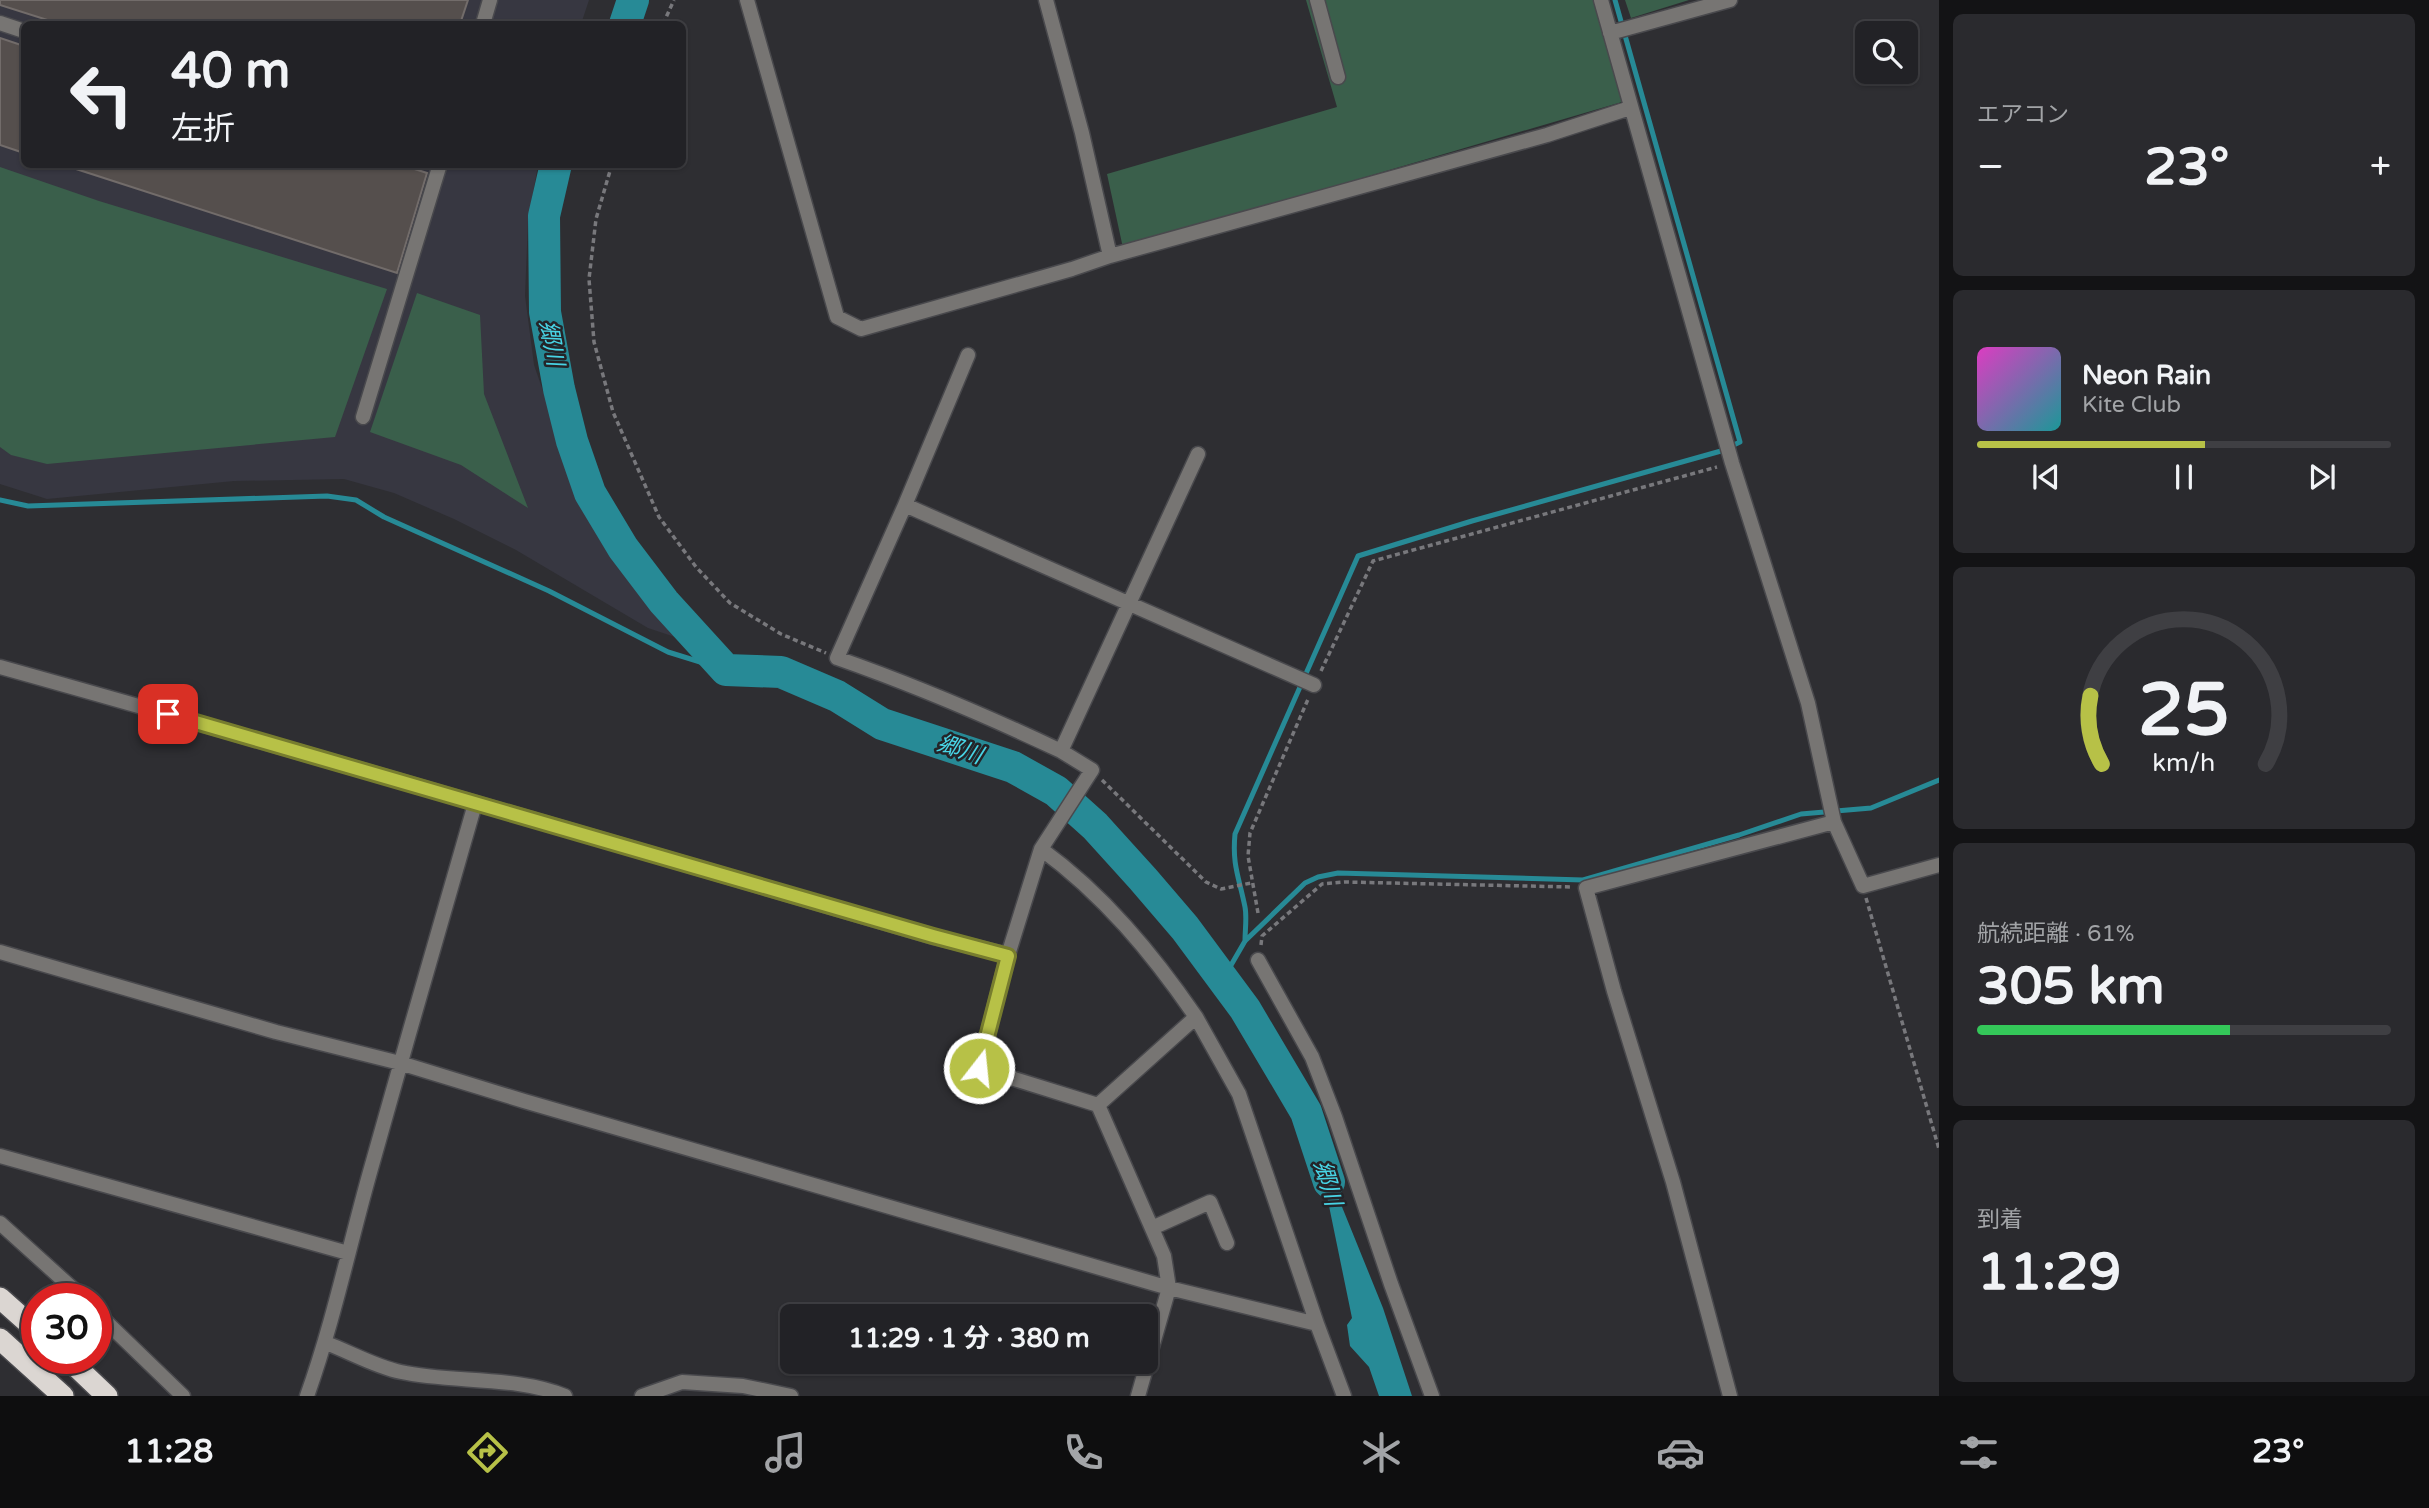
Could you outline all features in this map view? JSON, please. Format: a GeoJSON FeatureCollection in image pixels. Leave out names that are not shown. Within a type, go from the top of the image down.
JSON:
{"type":"FeatureCollection","features":[{"type":"Feature","properties":{"kind":"highway"},"geometry":{"type":"LineString","coordinates":[[0,1298],[21,1317]]}},
{"type":"Feature","properties":{"kind":"highway"},"geometry":{"type":"LineString","coordinates":[[0,1339],[63,1396]]}},
{"type":"Feature","properties":{"kind":"highway"},"geometry":{"type":"LineString","coordinates":[[84,1374],[107,1396]]}},
{"type":"Feature","properties":{"kind":"street"},"geometry":{"type":"LineString","coordinates":[[484,21],[490,0]]}},
{"type":"Feature","properties":{"kind":"street"},"geometry":{"type":"LineString","coordinates":[[747,0],[837,317],[861,329],[1110,256],[1547,135],[1630,108]]}},
{"type":"Feature","properties":{"kind":"street"},"geometry":{"type":"LineString","coordinates":[[1046,0],[1082,133],[1110,256]]}},
{"type":"Feature","properties":{"kind":"street"},"geometry":{"type":"LineString","coordinates":[[1317,0],[1338,77]]}},
{"type":"Feature","properties":{"kind":"street"},"geometry":{"type":"LineString","coordinates":[[1601,0],[1732,463],[1808,704],[1834,822],[1863,886],[1939,864]]}},
{"type":"Feature","properties":{"kind":"street"},"geometry":{"type":"LineString","coordinates":[[1610,33],[1730,0]]}},
{"type":"Feature","properties":{"kind":"street"},"geometry":{"type":"LineString","coordinates":[[0,23],[21,30]]}},
{"type":"Feature","properties":{"kind":"street"},"geometry":{"type":"LineString","coordinates":[[363,417],[436,168]]}},
{"type":"Feature","properties":{"kind":"street"},"geometry":{"type":"LineString","coordinates":[[968,355],[837,658],[969,707],[1061,751],[1092,770],[1041,849],[1008,956],[979,1068],[1098,1105],[1164,1256],[1168,1288],[1138,1396]]}},
{"type":"Feature","properties":{"kind":"street"},"geometry":{"type":"LineString","coordinates":[[1061,751],[1198,454]]}},
{"type":"Feature","properties":{"kind":"street"},"geometry":{"type":"LineString","coordinates":[[905,505],[1314,685]]}},
{"type":"Feature","properties":{"kind":"street"},"geometry":{"type":"LineString","coordinates":[[0,667],[1008,956]]}},
{"type":"Feature","properties":{"kind":"street"},"geometry":{"type":"LineString","coordinates":[[307,1396],[326,1343],[400,1063],[475,804]]}},
{"type":"Feature","properties":{"kind":"street"},"geometry":{"type":"LineString","coordinates":[[1730,1396],[1673,1182],[1614,991],[1586,888],[1834,822]]}},
{"type":"Feature","properties":{"kind":"street"},"geometry":{"type":"LineString","coordinates":[[1041,849],[1073,873],[1123,922],[1196,1017],[1239,1094],[1344,1396]]}},
{"type":"Feature","properties":{"kind":"street"},"geometry":{"type":"LineString","coordinates":[[0,952],[276,1032],[400,1063],[1168,1288],[1317,1324]]}},
{"type":"Feature","properties":{"kind":"street"},"geometry":{"type":"LineString","coordinates":[[1258,960],[1312,1057],[1432,1396]]}},
{"type":"Feature","properties":{"kind":"street"},"geometry":{"type":"LineString","coordinates":[[1098,1105],[1196,1017]]}},
{"type":"Feature","properties":{"kind":"street"},"geometry":{"type":"LineString","coordinates":[[0,1156],[348,1253]]}},
{"type":"Feature","properties":{"kind":"street"},"geometry":{"type":"LineString","coordinates":[[1152,1228],[1210,1202],[1227,1243]]}},
{"type":"Feature","properties":{"kind":"street"},"geometry":{"type":"LineString","coordinates":[[0,1223],[66,1283]]}},
{"type":"Feature","properties":{"kind":"street"},"geometry":{"type":"LineString","coordinates":[[112,1327],[183,1396]]}},
{"type":"Feature","properties":{"kind":"street"},"geometry":{"type":"LineString","coordinates":[[326,1343],[400,1372],[502,1383],[554,1391],[565,1396]]}},
{"type":"Feature","properties":{"kind":"street"},"geometry":{"type":"LineString","coordinates":[[642,1396],[682,1382],[743,1387],[791,1396]]}},
{"type":"Feature","properties":{"kind":"street"},"geometry":{"type":"LineString","coordinates":[[682,1382],[692,1396]]}},
{"type":"Feature","properties":{"kind":"path"},"geometry":{"type":"LineString","coordinates":[[664,21],[674,0]]}},
{"type":"Feature","properties":{"kind":"path"},"geometry":{"type":"LineString","coordinates":[[611,168],[596,219],[589,279],[594,342],[613,412],[659,517],[696,567],[730,603],[781,634],[837,658]]}},
{"type":"Feature","properties":{"kind":"path"},"geometry":{"type":"LineString","coordinates":[[1258,913],[1248,856],[1250,833],[1314,685],[1373,561],[1732,463]]}},
{"type":"Feature","properties":{"kind":"path"},"geometry":{"type":"LineString","coordinates":[[1092,770],[1206,882],[1221,889],[1251,883]]}},
{"type":"Feature","properties":{"kind":"path"},"geometry":{"type":"LineString","coordinates":[[1258,960],[1262,936],[1322,884],[1344,882],[1586,888]]}},
{"type":"Feature","properties":{"kind":"path"},"geometry":{"type":"LineString","coordinates":[[1863,886],[1939,1149]]}},
{"type":"Feature","properties":{"kind":"shaded area"},"geometry":{"type":"Polygon","coordinates":[[[0,0],[589,0],[582,21],[21,21],[21,168],[537,168],[528,221],[525,296],[534,365],[565,454],[608,544],[678,638],[648,628],[516,550],[454,519],[394,493],[344,479],[234,481],[47,499],[0,484],[0,0]]]}},
{"type":"Feature","properties":{"kind":"green space"},"geometry":{"type":"Polygon","coordinates":[[[1306,0],[1593,0],[1622,102],[1123,248],[1107,174],[1337,107],[1306,0]]]}},
{"type":"Feature","properties":{"kind":"green space"},"geometry":{"type":"Polygon","coordinates":[[[1625,0],[1689,0],[1631,18],[1625,0]]]}},
{"type":"Feature","properties":{"kind":"green space"},"geometry":{"type":"Polygon","coordinates":[[[0,167],[99,201],[387,289],[335,437],[47,464],[11,455],[0,447],[0,167]]]}},
{"type":"Feature","properties":{"kind":"green space"},"geometry":{"type":"Polygon","coordinates":[[[417,293],[480,315],[484,394],[528,508],[461,465],[370,432],[417,293]]]}},
{"type":"Feature","properties":{"kind":"water"},"geometry":{"type":"Polygon","coordinates":[[[1306,1118],[1383,1308],[1412,1396],[1379,1396],[1369,1367],[1350,1346],[1347,1325],[1352,1318],[1321,1167],[1306,1118]]]}},
{"type":"Feature","properties":{"kind":"building"},"geometry":{"type":"Polygon","coordinates":[[[0,0],[468,0],[461,21],[51,21],[0,5],[0,0]]]}},
{"type":"Feature","properties":{"kind":"building"},"geometry":{"type":"Polygon","coordinates":[[[0,38],[21,45],[21,152],[0,145],[0,38]]]}},
{"type":"Feature","properties":{"kind":"building"},"geometry":{"type":"Polygon","coordinates":[[[73,168],[411,168],[427,173],[397,273],[73,168]]]}},
{"type":"Feature","properties":{"kind":"waterway","name":"郷川"},"geometry":{"type":"LineString","coordinates":[[626,21],[633,0]]}},
{"type":"Feature","properties":{"kind":"waterway"},"geometry":{"type":"LineString","coordinates":[[1245,941],[1246,911],[1235,863],[1235,834],[1358,556],[1721,451],[1740,442],[1615,0]]}},
{"type":"Feature","properties":{"kind":"waterway","name":"郷川"},"geometry":{"type":"LineString","coordinates":[[555,168],[544,216],[545,312],[572,441],[590,493],[623,548],[664,602],[726,670],[781,672],[837,696],[882,724],[1013,767],[1056,791],[1095,826],[1143,879],[1185,928],[1245,1009],[1306,1112],[1329,1182]]}},
{"type":"Feature","properties":{"kind":"waterway"},"geometry":{"type":"LineString","coordinates":[[0,500],[28,506],[327,496],[356,500],[384,517],[549,591],[668,652],[726,670]]}},
{"type":"Feature","properties":{"kind":"waterway"},"geometry":{"type":"LineString","coordinates":[[1223,979],[1245,941],[1305,883],[1318,877],[1338,873],[1583,880],[1739,835],[1801,814],[1871,808],[1939,780]]}},
{"type":"Feature","properties":{"kind":"route"},"geometry":{"type":"LineString","coordinates":[[168,714],[1008,956],[979,1068]]}}]}
